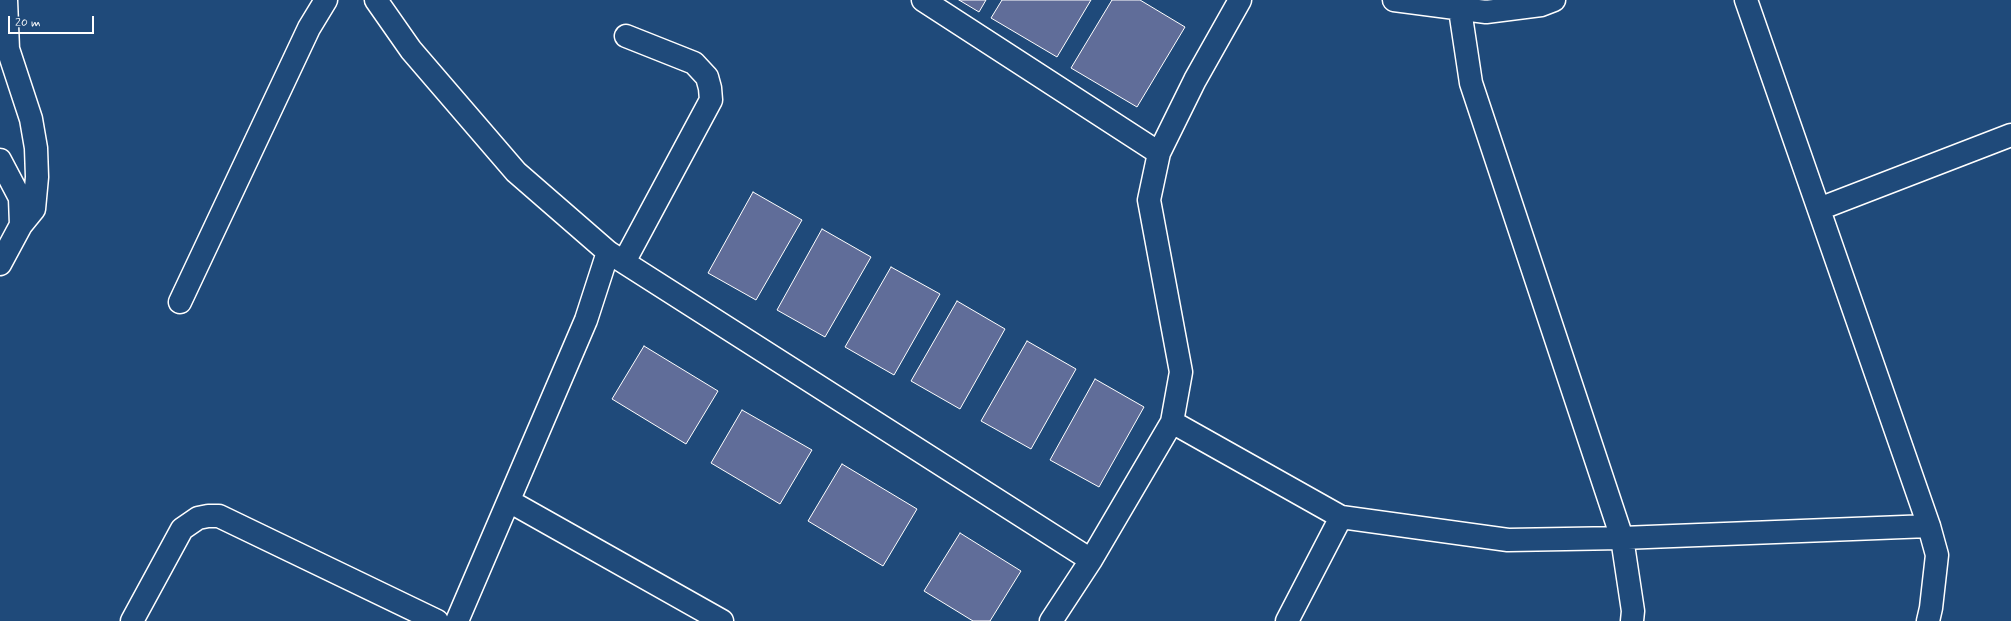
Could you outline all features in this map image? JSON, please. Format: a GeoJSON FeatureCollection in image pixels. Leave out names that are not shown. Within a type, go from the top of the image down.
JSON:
{"type":"FeatureCollection","features":[{"type":"Feature","properties":{"kind":"street"},"geometry":{"type":"LineString","coordinates":[[0,264],[21,225],[34,209],[37,177],[36,148],[31,119],[8,50],[6,0]]}},
{"type":"Feature","properties":{"kind":"street"},"geometry":{"type":"LineString","coordinates":[[180,302],[309,28],[326,0]]}},
{"type":"Feature","properties":{"kind":"street"},"geometry":{"type":"LineString","coordinates":[[376,0],[411,50],[516,172],[616,257],[1091,560]]}},
{"type":"Feature","properties":{"kind":"street"},"geometry":{"type":"LineString","coordinates":[[922,0],[1159,153]]}},
{"type":"Feature","properties":{"kind":"street"},"geometry":{"type":"LineString","coordinates":[[1051,621],[1091,560],[1172,422],[1181,372],[1149,200],[1159,153],[1195,80],[1240,0]]}},
{"type":"Feature","properties":{"kind":"street"},"geometry":{"type":"LineString","coordinates":[[1394,0],[1460,10],[1486,12],[1513,4],[1541,5],[1554,0]]}},
{"type":"Feature","properties":{"kind":"street"},"geometry":{"type":"LineString","coordinates":[[1746,0],[1929,526],[1937,555],[1933,594],[1928,621]]}},
{"type":"Feature","properties":{"kind":"street"},"geometry":{"type":"LineString","coordinates":[[1460,10],[1471,83],[1622,538],[1633,611],[1632,621]]}},
{"type":"Feature","properties":{"kind":"street"},"geometry":{"type":"LineString","coordinates":[[457,621],[586,320],[616,257],[711,100],[707,77],[694,63],[626,36]]}},
{"type":"Feature","properties":{"kind":"street"},"geometry":{"type":"LineString","coordinates":[[1819,209],[2011,136]]}},
{"type":"Feature","properties":{"kind":"street"},"geometry":{"type":"LineString","coordinates":[[0,160],[20,198],[21,225]]}},
{"type":"Feature","properties":{"kind":"street"},"geometry":{"type":"LineString","coordinates":[[1172,422],[1340,517],[1508,540],[1622,538],[1929,526]]}},
{"type":"Feature","properties":{"kind":"street"},"geometry":{"type":"LineString","coordinates":[[509,501],[722,621]]}},
{"type":"Feature","properties":{"kind":"street"},"geometry":{"type":"LineString","coordinates":[[132,621],[182,529],[198,518],[208,516],[219,516],[437,621]]}},
{"type":"Feature","properties":{"kind":"street"},"geometry":{"type":"LineString","coordinates":[[1287,621],[1340,517]]}},
{"type":"Feature","properties":{"kind":"building"},"geometry":{"type":"Polygon","coordinates":[[[959,0],[986,0],[979,12],[959,0]]]}},
{"type":"Feature","properties":{"kind":"building"},"geometry":{"type":"Polygon","coordinates":[[[1002,0],[1091,0],[1057,57],[991,18],[1002,0]]]}},
{"type":"Feature","properties":{"kind":"building"},"geometry":{"type":"Polygon","coordinates":[[[1112,0],[1140,0],[1185,27],[1137,107],[1071,68],[1112,0]]]}},
{"type":"Feature","properties":{"kind":"building"},"geometry":{"type":"Polygon","coordinates":[[[753,192],[802,220],[756,300],[708,273],[753,192]]]}},
{"type":"Feature","properties":{"kind":"building"},"geometry":{"type":"Polygon","coordinates":[[[822,229],[871,257],[825,337],[777,310],[822,229]]]}},
{"type":"Feature","properties":{"kind":"building"},"geometry":{"type":"Polygon","coordinates":[[[891,267],[940,294],[894,375],[845,347],[891,267]]]}},
{"type":"Feature","properties":{"kind":"building"},"geometry":{"type":"Polygon","coordinates":[[[957,301],[1005,329],[960,409],[911,381],[957,301]]]}},
{"type":"Feature","properties":{"kind":"building"},"geometry":{"type":"Polygon","coordinates":[[[1027,341],[1076,369],[1031,449],[981,421],[1027,341]]]}},
{"type":"Feature","properties":{"kind":"building"},"geometry":{"type":"Polygon","coordinates":[[[644,346],[718,391],[686,444],[612,399],[644,346]]]}},
{"type":"Feature","properties":{"kind":"building"},"geometry":{"type":"Polygon","coordinates":[[[1095,379],[1144,407],[1099,487],[1050,460],[1095,379]]]}},
{"type":"Feature","properties":{"kind":"building"},"geometry":{"type":"Polygon","coordinates":[[[742,410],[812,450],[780,504],[711,463],[742,410]]]}},
{"type":"Feature","properties":{"kind":"building"},"geometry":{"type":"Polygon","coordinates":[[[842,464],[917,509],[883,566],[808,521],[842,464]]]}},
{"type":"Feature","properties":{"kind":"building"},"geometry":{"type":"Polygon","coordinates":[[[960,533],[1021,571],[990,621],[973,621],[924,591],[960,533]]]}}]}
